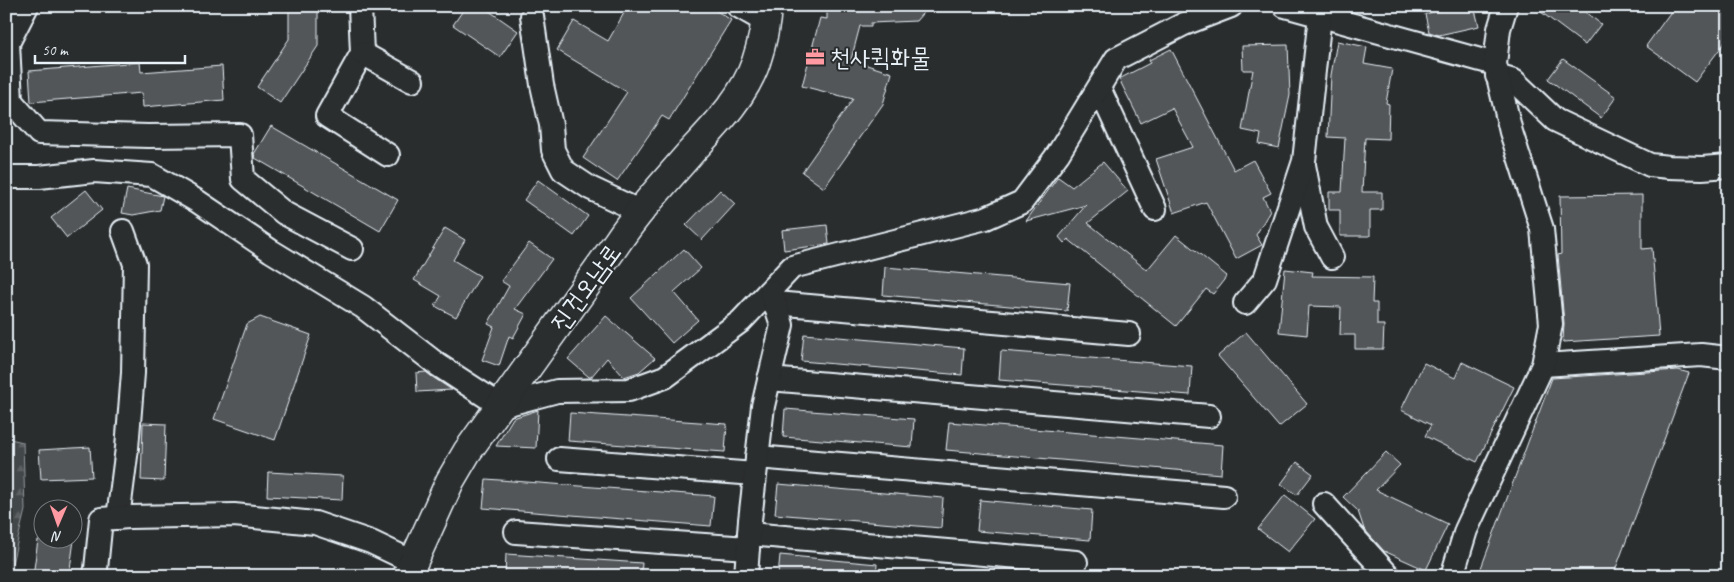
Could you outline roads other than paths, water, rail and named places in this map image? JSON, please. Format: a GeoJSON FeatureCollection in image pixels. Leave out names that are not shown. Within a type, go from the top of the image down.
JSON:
{"type":"FeatureCollection","features":[{"type":"Feature","properties":{"kind":"main road","name":"진건오남로"},"geometry":{"type":"LineString","coordinates":[[410,569],[450,481],[467,452],[639,211],[722,118],[741,91],[755,64],[767,14]]}},
{"type":"Feature","properties":{"kind":"street"},"geometry":{"type":"LineString","coordinates":[[27,6],[8,43],[11,101],[38,133],[148,136],[240,135],[243,179],[284,213],[352,250]]}},
{"type":"Feature","properties":{"kind":"street"},"geometry":{"type":"LineString","coordinates":[[360,6],[362,53],[327,116],[388,155]]}},
{"type":"Feature","properties":{"kind":"street"},"geometry":{"type":"LineString","coordinates":[[738,6],[767,14]]}},
{"type":"Feature","properties":{"kind":"street"},"geometry":{"type":"LineString","coordinates":[[6,177],[39,177],[94,171],[152,175],[197,201],[271,251],[364,307],[438,364],[501,406],[557,391],[630,390],[665,377],[741,321],[773,296],[792,268],[986,218],[1022,202],[1058,154],[1116,60],[1184,24],[1231,6]]}},
{"type":"Feature","properties":{"kind":"street"},"geometry":{"type":"LineString","coordinates":[[1285,6],[1496,70],[1514,81],[1555,120],[1650,164],[1669,168],[1728,166]]}},
{"type":"Feature","properties":{"kind":"street"},"geometry":{"type":"LineString","coordinates":[[1452,576],[1466,530],[1543,365],[1552,324],[1542,228],[1511,132],[1496,70],[1499,29],[1506,6]]}},
{"type":"Feature","properties":{"kind":"street"},"geometry":{"type":"LineString","coordinates":[[532,16],[542,85],[551,125],[553,150],[564,170],[590,188],[639,211]]}},
{"type":"Feature","properties":{"kind":"street"},"geometry":{"type":"LineString","coordinates":[[1245,303],[1265,279],[1304,161],[1320,16]]}},
{"type":"Feature","properties":{"kind":"street"},"geometry":{"type":"LineString","coordinates":[[362,53],[412,81]]}},
{"type":"Feature","properties":{"kind":"street"},"geometry":{"type":"LineString","coordinates":[[1099,88],[1154,209]]}},
{"type":"Feature","properties":{"kind":"street"},"geometry":{"type":"LineString","coordinates":[[1304,161],[1316,227],[1332,258]]}},
{"type":"Feature","properties":{"kind":"street"},"geometry":{"type":"LineString","coordinates":[[118,518],[127,448],[132,382],[135,274],[135,264],[123,231]]}},
{"type":"Feature","properties":{"kind":"street"},"geometry":{"type":"LineString","coordinates":[[773,296],[1128,334]]}},
{"type":"Feature","properties":{"kind":"street"},"geometry":{"type":"LineString","coordinates":[[746,576],[763,406],[782,325],[773,296]]}},
{"type":"Feature","properties":{"kind":"street"},"geometry":{"type":"LineString","coordinates":[[1543,365],[1702,356],[1728,358]]}},
{"type":"Feature","properties":{"kind":"street"},"geometry":{"type":"LineString","coordinates":[[769,379],[1209,416]]}},
{"type":"Feature","properties":{"kind":"street"},"geometry":{"type":"LineString","coordinates":[[559,459],[756,465],[1224,496]]}},
{"type":"Feature","properties":{"kind":"street"},"geometry":{"type":"LineString","coordinates":[[1324,504],[1389,576]]}},
{"type":"Feature","properties":{"kind":"street"},"geometry":{"type":"LineString","coordinates":[[94,576],[101,519],[234,515],[316,523],[371,542],[410,569]]}},
{"type":"Feature","properties":{"kind":"street"},"geometry":{"type":"LineString","coordinates":[[516,532],[748,541],[1076,562]]}},
{"type":"Feature","properties":{"kind":"place","name":"천사퀵화물"},"geometry":{"type":"Point","coordinates":[815,57]}}]}
